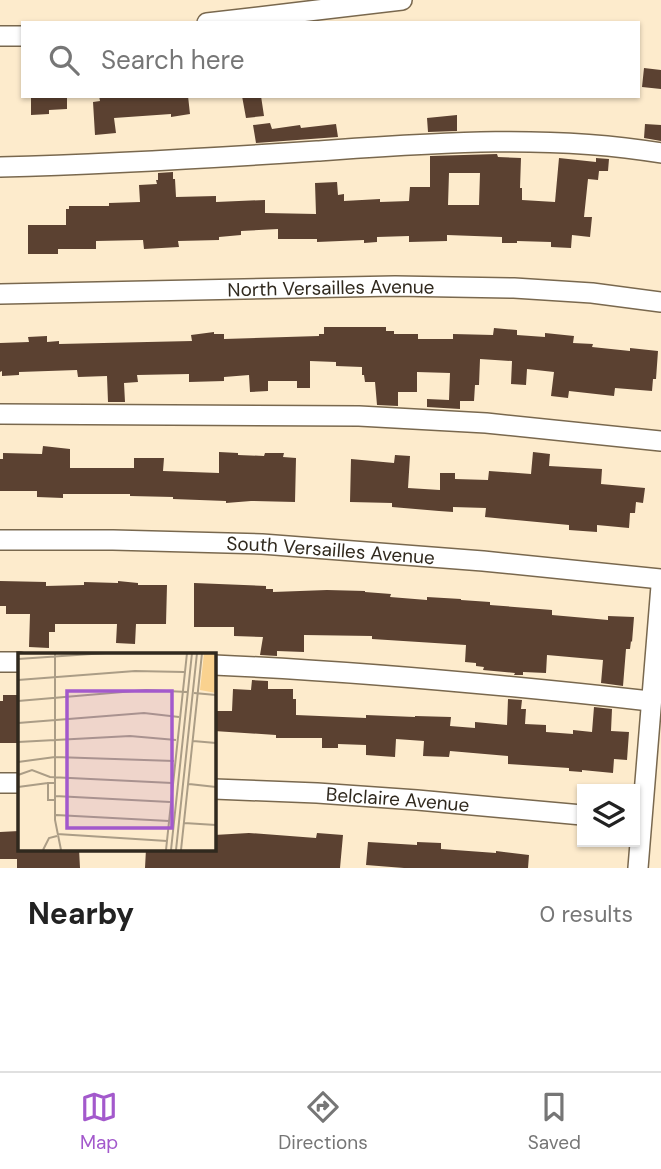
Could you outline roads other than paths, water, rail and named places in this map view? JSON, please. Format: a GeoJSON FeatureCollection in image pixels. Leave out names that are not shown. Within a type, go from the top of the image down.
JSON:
{"type":"FeatureCollection","features":[{"type":"Feature","properties":{"kind":"street"},"geometry":{"type":"LineString","coordinates":[[224,21],[402,0]]}},
{"type":"Feature","properties":{"kind":"street"},"geometry":{"type":"LineString","coordinates":[[0,36],[21,36]]}},
{"type":"Feature","properties":{"kind":"street"},"geometry":{"type":"LineString","coordinates":[[0,167],[100,164],[485,141],[551,142],[661,152]]}},
{"type":"Feature","properties":{"kind":"street","name":"North Versailles Avenue"},"geometry":{"type":"LineString","coordinates":[[0,294],[395,286],[514,288],[592,293],[661,302]]}},
{"type":"Feature","properties":{"kind":"street"},"geometry":{"type":"LineString","coordinates":[[0,414],[359,416],[486,423],[661,442]]}},
{"type":"Feature","properties":{"kind":"street","name":"South Versailles Avenue"},"geometry":{"type":"LineString","coordinates":[[0,540],[262,544],[483,561],[661,579]]}},
{"type":"Feature","properties":{"kind":"street"},"geometry":{"type":"LineString","coordinates":[[640,810],[661,586]]}},
{"type":"Feature","properties":{"kind":"street"},"geometry":{"type":"LineString","coordinates":[[0,662],[18,662]]}},
{"type":"Feature","properties":{"kind":"street"},"geometry":{"type":"LineString","coordinates":[[215,665],[372,673],[650,701]]}},
{"type":"Feature","properties":{"kind":"street"},"geometry":{"type":"LineString","coordinates":[[0,783],[18,783]]}},
{"type":"Feature","properties":{"kind":"street","name":"Belclaire Avenue"},"geometry":{"type":"LineString","coordinates":[[215,789],[354,795],[577,816]]}},
{"type":"Feature","properties":{"kind":"street"},"geometry":{"type":"LineString","coordinates":[[638,847],[638,868]]}}]}
